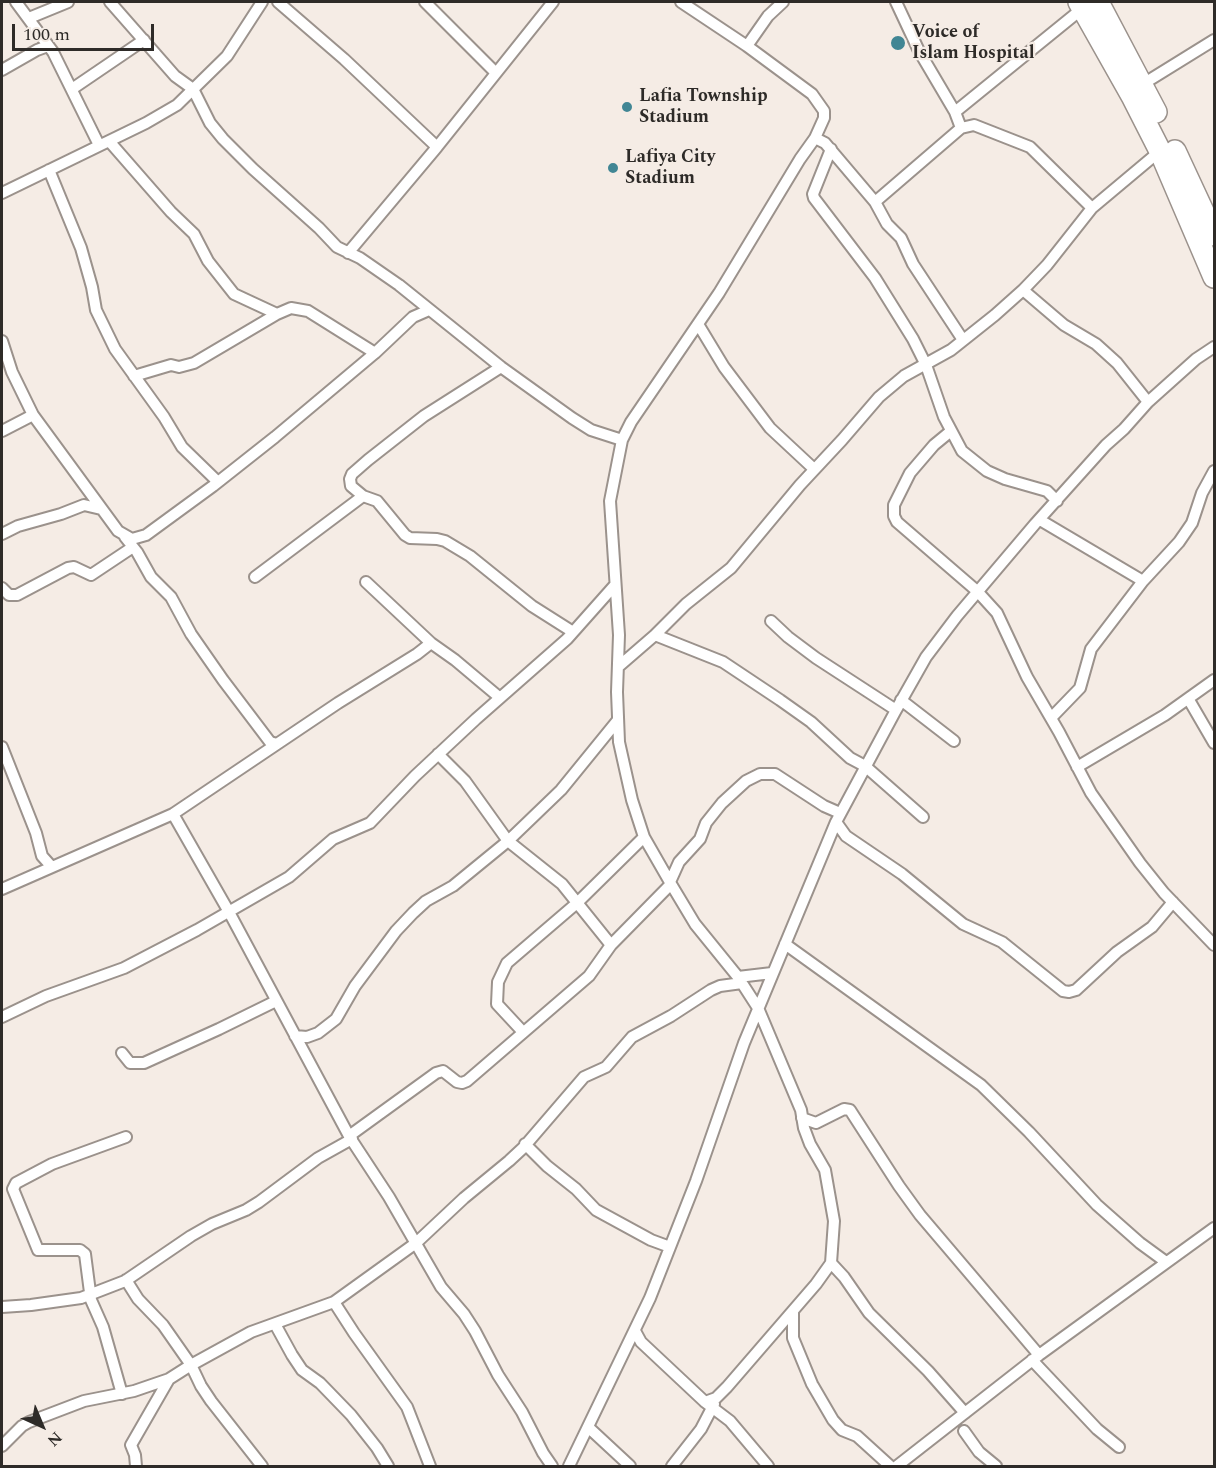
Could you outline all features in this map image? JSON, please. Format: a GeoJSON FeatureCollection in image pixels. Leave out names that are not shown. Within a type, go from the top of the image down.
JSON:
{"type":"FeatureCollection","features":[{"type":"Feature","properties":{"kind":"highway"},"geometry":{"type":"LineString","coordinates":[[1087,4],[1143,84],[1209,206],[1215,235]]}},
{"type":"Feature","properties":{"kind":"highway"},"geometry":{"type":"LineString","coordinates":[[1087,4],[1160,151],[1215,277]]}},
{"type":"Feature","properties":{"kind":"street"},"geometry":{"type":"LineString","coordinates":[[16,2],[53,52],[104,143],[194,234],[208,261],[234,294],[277,314]]}},
{"type":"Feature","properties":{"kind":"street"},"geometry":{"type":"LineString","coordinates":[[29,18],[68,2]]}},
{"type":"Feature","properties":{"kind":"street"},"geometry":{"type":"LineString","coordinates":[[110,2],[175,76],[193,89],[210,123],[224,139],[337,247],[360,258],[399,285],[501,367],[591,430],[622,440]]}},
{"type":"Feature","properties":{"kind":"street"},"geometry":{"type":"LineString","coordinates":[[2,194],[169,111],[184,100],[227,56],[262,2]]}},
{"type":"Feature","properties":{"kind":"street"},"geometry":{"type":"LineString","coordinates":[[278,2],[344,59],[437,147]]}},
{"type":"Feature","properties":{"kind":"street"},"geometry":{"type":"LineString","coordinates":[[425,2],[496,73]]}},
{"type":"Feature","properties":{"kind":"street"},"geometry":{"type":"LineString","coordinates":[[348,254],[553,2]]}},
{"type":"Feature","properties":{"kind":"street"},"geometry":{"type":"LineString","coordinates":[[672,1467],[701,1429],[711,1403],[793,1311],[831,1263],[834,1221],[827,1175],[819,1156],[810,1144],[785,1071],[758,1008],[740,980],[695,924],[644,837],[632,800],[619,742],[619,635],[610,501],[622,440],[631,422],[718,293],[815,138],[824,118],[820,102],[812,94],[747,46],[681,2]]}},
{"type":"Feature","properties":{"kind":"street"},"geometry":{"type":"LineString","coordinates":[[747,46],[768,16],[783,2]]}},
{"type":"Feature","properties":{"kind":"street"},"geometry":{"type":"LineString","coordinates":[[896,2],[919,51],[961,128]]}},
{"type":"Feature","properties":{"kind":"street"},"geometry":{"type":"LineString","coordinates":[[954,112],[1087,4]]}},
{"type":"Feature","properties":{"kind":"street"},"geometry":{"type":"LineString","coordinates":[[72,89],[144,40]]}},
{"type":"Feature","properties":{"kind":"street"},"geometry":{"type":"LineString","coordinates":[[1143,84],[1215,40]]}},
{"type":"Feature","properties":{"kind":"street"},"geometry":{"type":"LineString","coordinates":[[2,70],[48,46]]}},
{"type":"Feature","properties":{"kind":"street"},"geometry":{"type":"LineString","coordinates":[[875,202],[961,128],[974,125],[1030,147],[1092,208]]}},
{"type":"Feature","properties":{"kind":"street"},"geometry":{"type":"LineString","coordinates":[[815,138],[825,143],[875,202],[887,224],[901,238],[913,264],[963,340]]}},
{"type":"Feature","properties":{"kind":"street"},"geometry":{"type":"LineString","coordinates":[[831,150],[813,194],[814,198],[875,278],[913,339],[926,365],[951,431],[962,451],[987,471],[1047,492],[1057,501]]}},
{"type":"Feature","properties":{"kind":"street"},"geometry":{"type":"LineString","coordinates":[[618,667],[686,604],[731,568],[814,469],[879,397],[904,376],[926,365],[963,340],[1023,290],[1059,251],[1092,208],[1160,151]]}},
{"type":"Feature","properties":{"kind":"street"},"geometry":{"type":"LineString","coordinates":[[49,170],[81,248],[96,310],[115,349],[164,417],[182,447],[218,482]]}},
{"type":"Feature","properties":{"kind":"street"},"geometry":{"type":"LineString","coordinates":[[1023,290],[1064,325],[1096,344],[1117,363],[1148,402]]}},
{"type":"Feature","properties":{"kind":"street"},"geometry":{"type":"LineString","coordinates":[[412,317],[415,298]]}},
{"type":"Feature","properties":{"kind":"street"},"geometry":{"type":"LineString","coordinates":[[134,376],[171,365],[194,363],[291,308],[299,308],[308,312],[375,353]]}},
{"type":"Feature","properties":{"kind":"street"},"geometry":{"type":"LineString","coordinates":[[2,588],[9,595],[17,595],[68,568],[75,567],[91,575],[136,546],[154,529],[275,437],[375,353],[412,317],[429,310]]}},
{"type":"Feature","properties":{"kind":"street"},"geometry":{"type":"LineString","coordinates":[[698,324],[724,367],[770,428],[814,469]]}},
{"type":"Feature","properties":{"kind":"street"},"geometry":{"type":"LineString","coordinates":[[2,341],[12,372],[33,415],[118,531],[132,539],[151,577],[171,597],[191,634],[271,746]]}},
{"type":"Feature","properties":{"kind":"street"},"geometry":{"type":"LineString","coordinates":[[569,1467],[635,1331],[670,1247],[758,1008],[838,817],[898,705],[926,657],[977,591],[1106,445],[1148,402],[1196,359],[1215,347]]}},
{"type":"Feature","properties":{"kind":"street"},"geometry":{"type":"LineString","coordinates":[[501,367],[424,416],[352,474],[351,486],[363,496],[377,501],[405,535],[445,541],[470,556],[532,606],[573,632]]}},
{"type":"Feature","properties":{"kind":"street"},"geometry":{"type":"LineString","coordinates":[[2,431],[33,415]]}},
{"type":"Feature","properties":{"kind":"street"},"geometry":{"type":"LineString","coordinates":[[951,431],[934,445],[910,473],[894,505],[894,516],[897,522],[977,591],[997,613],[1027,677],[1110,822],[1173,902],[1215,945]]}},
{"type":"Feature","properties":{"kind":"street"},"geometry":{"type":"LineString","coordinates":[[1051,718],[1080,688],[1091,649],[1143,581],[1179,542],[1192,523],[1202,493],[1215,471]]}},
{"type":"Feature","properties":{"kind":"street"},"geometry":{"type":"LineString","coordinates":[[84,505],[90,494]]}},
{"type":"Feature","properties":{"kind":"street"},"geometry":{"type":"LineString","coordinates":[[255,577],[363,496]]}},
{"type":"Feature","properties":{"kind":"street"},"geometry":{"type":"LineString","coordinates":[[2,534],[18,526],[84,505],[101,509]]}},
{"type":"Feature","properties":{"kind":"street"},"geometry":{"type":"LineString","coordinates":[[1040,520],[1143,581]]}},
{"type":"Feature","properties":{"kind":"street"},"geometry":{"type":"LineString","coordinates":[[366,582],[431,643],[499,697]]}},
{"type":"Feature","properties":{"kind":"street"},"geometry":{"type":"LineString","coordinates":[[2,1017],[46,996],[124,968],[229,912],[290,876],[333,839],[370,822],[499,697],[547,658],[615,585]]}},
{"type":"Feature","properties":{"kind":"street"},"geometry":{"type":"LineString","coordinates":[[771,621],[788,638],[816,658],[898,705],[954,741]]}},
{"type":"Feature","properties":{"kind":"street"},"geometry":{"type":"LineString","coordinates":[[655,635],[723,662],[812,722],[850,758],[865,766],[923,818]]}},
{"type":"Feature","properties":{"kind":"street"},"geometry":{"type":"LineString","coordinates":[[2,889],[173,814],[271,746],[431,643]]}},
{"type":"Feature","properties":{"kind":"street"},"geometry":{"type":"LineString","coordinates":[[1077,767],[1189,700],[1215,680]]}},
{"type":"Feature","properties":{"kind":"street"},"geometry":{"type":"LineString","coordinates":[[1189,700],[1215,743]]}},
{"type":"Feature","properties":{"kind":"street"},"geometry":{"type":"LineString","coordinates":[[301,1036],[318,1033],[336,1019],[355,986],[396,931],[426,901],[453,886],[508,842],[561,790],[618,720]]}},
{"type":"Feature","properties":{"kind":"street"},"geometry":{"type":"LineString","coordinates":[[2,747],[36,833],[42,856],[51,866]]}},
{"type":"Feature","properties":{"kind":"street"},"geometry":{"type":"LineString","coordinates":[[438,754],[465,781],[508,842],[562,884],[612,945]]}},
{"type":"Feature","properties":{"kind":"street"},"geometry":{"type":"LineString","coordinates":[[2,1307],[86,1296],[126,1280],[191,1236],[259,1202],[436,1073],[443,1071],[457,1082],[467,1081],[589,976],[612,945],[670,883],[679,862],[700,839],[706,823],[722,803],[746,781],[760,774],[775,774],[824,806],[838,817],[846,836],[902,873],[963,924],[1002,942],[1063,990],[1069,992],[1081,986],[1116,952],[1152,927],[1173,902]]}},
{"type":"Feature","properties":{"kind":"street"},"geometry":{"type":"LineString","coordinates":[[173,814],[276,1001],[301,1036],[302,1048],[351,1137],[389,1197],[446,1296],[464,1314],[475,1330],[498,1375],[522,1412],[552,1467]]}},
{"type":"Feature","properties":{"kind":"street"},"geometry":{"type":"LineString","coordinates":[[828,841],[846,836]]}},
{"type":"Feature","properties":{"kind":"street"},"geometry":{"type":"LineString","coordinates":[[523,1032],[497,1004],[498,982],[507,963],[577,903],[644,837]]}},
{"type":"Feature","properties":{"kind":"street"},"geometry":{"type":"LineString","coordinates":[[660,865],[679,862]]}},
{"type":"Feature","properties":{"kind":"street"},"geometry":{"type":"LineString","coordinates":[[785,944],[981,1085],[1029,1132],[1097,1205],[1140,1243],[1167,1262]]}},
{"type":"Feature","properties":{"kind":"street"},"geometry":{"type":"LineString","coordinates":[[2,1444],[29,1422],[84,1401],[122,1394],[169,1379],[251,1332],[334,1302],[416,1243],[464,1198],[509,1161],[584,1077],[606,1067],[632,1037],[671,1016],[711,990],[740,980],[772,973]]}},
{"type":"Feature","properties":{"kind":"street"},"geometry":{"type":"LineString","coordinates":[[122,1053],[130,1063],[144,1063],[276,1001]]}},
{"type":"Feature","properties":{"kind":"street"},"geometry":{"type":"LineString","coordinates":[[802,1118],[816,1123],[844,1109],[850,1110],[920,1215],[1097,1429],[1119,1446]]}},
{"type":"Feature","properties":{"kind":"street"},"geometry":{"type":"LineString","coordinates":[[122,1394],[103,1327],[93,1305],[86,1296],[85,1254],[80,1250],[39,1250],[13,1186],[52,1164],[126,1137]]}},
{"type":"Feature","properties":{"kind":"street"},"geometry":{"type":"LineString","coordinates":[[525,1144],[596,1210],[651,1240],[670,1247]]}},
{"type":"Feature","properties":{"kind":"street"},"geometry":{"type":"LineString","coordinates":[[897,1467],[1036,1357],[1215,1228]]}},
{"type":"Feature","properties":{"kind":"street"},"geometry":{"type":"LineString","coordinates":[[831,1263],[877,1322],[928,1371],[959,1418],[964,1431],[979,1452],[996,1467]]}},
{"type":"Feature","properties":{"kind":"street"},"geometry":{"type":"LineString","coordinates":[[126,1280],[138,1299],[163,1325],[191,1365],[211,1401],[262,1467]]}},
{"type":"Feature","properties":{"kind":"street"},"geometry":{"type":"LineString","coordinates":[[334,1302],[407,1407],[430,1467]]}},
{"type":"Feature","properties":{"kind":"street"},"geometry":{"type":"LineString","coordinates":[[793,1311],[794,1338],[812,1384],[837,1426],[857,1436],[890,1467]]}},
{"type":"Feature","properties":{"kind":"street"},"geometry":{"type":"LineString","coordinates":[[275,1324],[302,1370],[320,1383],[351,1415],[388,1467]]}},
{"type":"Feature","properties":{"kind":"street"},"geometry":{"type":"LineString","coordinates":[[775,1330],[794,1338]]}},
{"type":"Feature","properties":{"kind":"street"},"geometry":{"type":"LineString","coordinates":[[635,1331],[641,1342],[729,1421],[768,1467]]}},
{"type":"Feature","properties":{"kind":"street"},"geometry":{"type":"LineString","coordinates":[[627,1346],[641,1342]]}},
{"type":"Feature","properties":{"kind":"street"},"geometry":{"type":"LineString","coordinates":[[136,1467],[131,1445],[169,1379]]}},
{"type":"Feature","properties":{"kind":"street"},"geometry":{"type":"LineString","coordinates":[[588,1427],[630,1467]]}},
{"type":"Feature","properties":{"kind":"place","name":"Voice of Islam Hospital"},"geometry":{"type":"Point","coordinates":[898,43]}},
{"type":"Feature","properties":{"kind":"place","name":"Lafia Township Stadium"},"geometry":{"type":"Point","coordinates":[627,107]}},
{"type":"Feature","properties":{"kind":"place","name":"Lafiya City Stadium"},"geometry":{"type":"Point","coordinates":[613,168]}}]}
